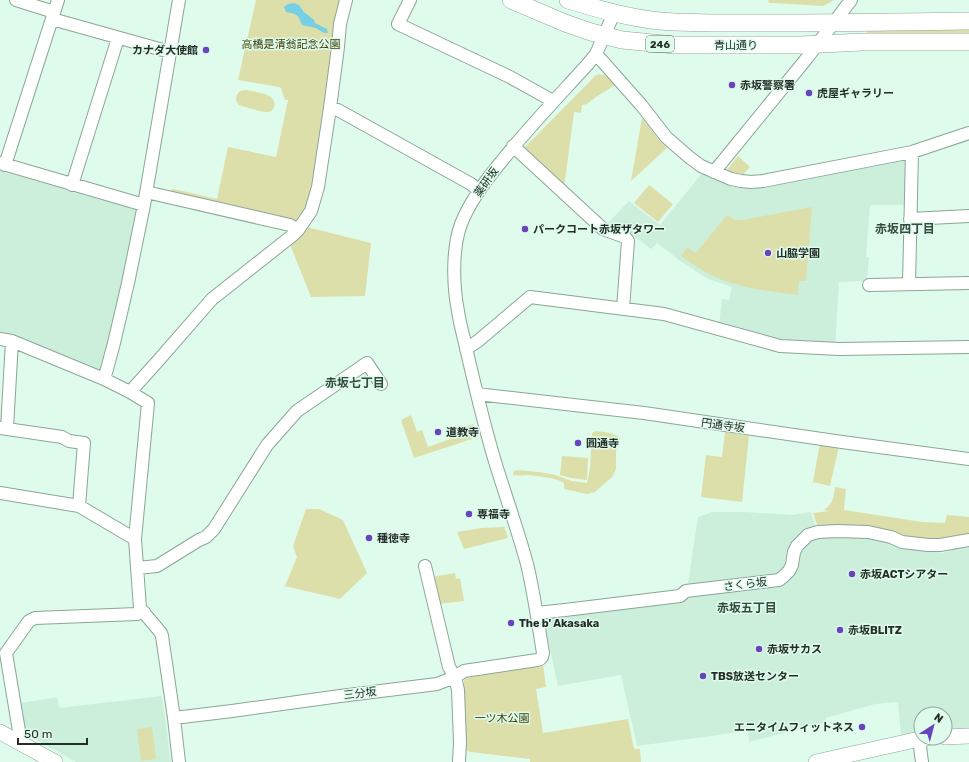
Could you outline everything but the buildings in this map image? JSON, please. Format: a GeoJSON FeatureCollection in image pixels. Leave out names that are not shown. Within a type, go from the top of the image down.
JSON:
{"type":"FeatureCollection","features":[{"type":"Feature","properties":{"kind":"highway","name":"青山通り"},"geometry":{"type":"LineString","coordinates":[[511,0],[565,23],[600,46],[622,40],[675,45],[969,42]]}},
{"type":"Feature","properties":{"kind":"highway","name":"青山通り"},"geometry":{"type":"LineString","coordinates":[[568,0],[614,13],[659,20],[685,22],[803,23],[969,21]]}},
{"type":"Feature","properties":{"kind":"main road"},"geometry":{"type":"LineString","coordinates":[[0,732],[55,762]]}},
{"type":"Feature","properties":{"kind":"main road"},"geometry":{"type":"LineString","coordinates":[[953,737],[969,736]]}},
{"type":"Feature","properties":{"kind":"main road"},"geometry":{"type":"LineString","coordinates":[[816,762],[913,741]]}},
{"type":"Feature","properties":{"kind":"street"},"geometry":{"type":"LineString","coordinates":[[16,0],[118,38],[170,52]]}},
{"type":"Feature","properties":{"kind":"street"},"geometry":{"type":"LineString","coordinates":[[58,0],[3,164],[144,205]]}},
{"type":"Feature","properties":{"kind":"street"},"geometry":{"type":"LineString","coordinates":[[104,379],[114,343],[144,205],[179,0]]}},
{"type":"Feature","properties":{"kind":"street"},"geometry":{"type":"LineString","coordinates":[[130,392],[212,299],[293,235],[311,211],[318,187],[330,108],[340,24],[346,0]]}},
{"type":"Feature","properties":{"kind":"street"},"geometry":{"type":"LineString","coordinates":[[410,0],[398,24],[510,77],[542,94],[553,102]]}},
{"type":"Feature","properties":{"kind":"street"},"geometry":{"type":"LineString","coordinates":[[714,172],[807,58],[851,0]]}},
{"type":"Feature","properties":{"kind":"street","name":"薬研坂"},"geometry":{"type":"LineString","coordinates":[[542,657],[543,653],[537,613],[527,564],[496,466],[457,309],[455,289],[456,245],[461,225],[468,208],[489,176],[513,146],[587,65],[600,46],[614,13]]}},
{"type":"Feature","properties":{"kind":"street"},"geometry":{"type":"LineString","coordinates":[[72,185],[118,38]]}},
{"type":"Feature","properties":{"kind":"street"},"geometry":{"type":"LineString","coordinates":[[600,46],[637,101],[666,137],[701,166],[731,179],[741,181],[763,181],[912,152],[969,133]]}},
{"type":"Feature","properties":{"kind":"street"},"geometry":{"type":"LineString","coordinates":[[330,108],[338,110],[424,157],[471,184],[479,191]]}},
{"type":"Feature","properties":{"kind":"street"},"geometry":{"type":"LineString","coordinates":[[513,146],[603,229],[627,239],[623,309]]}},
{"type":"Feature","properties":{"kind":"street"},"geometry":{"type":"LineString","coordinates":[[909,284],[912,152]]}},
{"type":"Feature","properties":{"kind":"street"},"geometry":{"type":"LineString","coordinates":[[146,192],[290,225],[298,230]]}},
{"type":"Feature","properties":{"kind":"street"},"geometry":{"type":"LineString","coordinates":[[910,219],[969,216]]}},
{"type":"Feature","properties":{"kind":"street"},"geometry":{"type":"LineString","coordinates":[[869,285],[969,283]]}},
{"type":"Feature","properties":{"kind":"street"},"geometry":{"type":"LineString","coordinates":[[466,348],[478,341],[530,297],[664,314],[780,346],[839,349],[969,347]]}},
{"type":"Feature","properties":{"kind":"street"},"geometry":{"type":"LineString","coordinates":[[0,339],[12,341],[104,379],[130,392],[148,404],[135,539],[140,608],[162,636],[179,762]]}},
{"type":"Feature","properties":{"kind":"street"},"geometry":{"type":"LineString","coordinates":[[12,341],[4,428],[62,437],[69,442],[84,443],[79,506]]}},
{"type":"Feature","properties":{"kind":"street"},"geometry":{"type":"LineString","coordinates":[[137,568],[157,566],[206,537],[214,529],[267,445],[298,411],[366,363],[381,384]]}},
{"type":"Feature","properties":{"kind":"street","name":"円通寺坂"},"geometry":{"type":"LineString","coordinates":[[477,394],[644,413],[969,459]]}},
{"type":"Feature","properties":{"kind":"street"},"geometry":{"type":"LineString","coordinates":[[0,493],[79,506],[135,539]]}},
{"type":"Feature","properties":{"kind":"street","name":"さくら坂"},"geometry":{"type":"LineString","coordinates":[[537,613],[680,596],[686,591],[779,580],[789,571],[797,546],[808,535],[818,532],[868,532],[891,537],[902,542],[928,545],[940,545],[969,540]]}},
{"type":"Feature","properties":{"kind":"street"},"geometry":{"type":"LineString","coordinates":[[425,566],[449,667],[455,677],[458,690],[460,742],[459,762]]}},
{"type":"Feature","properties":{"kind":"street"},"geometry":{"type":"LineString","coordinates":[[21,743],[6,653],[29,621],[35,618],[137,614],[144,612]]}},
{"type":"Feature","properties":{"kind":"street","name":"三分坂"},"geometry":{"type":"LineString","coordinates":[[174,718],[437,684],[455,677],[464,671],[540,660],[542,657]]}},
{"type":"Feature","properties":{"kind":"street"},"geometry":{"type":"LineString","coordinates":[[922,762],[923,746]]}},
{"type":"Feature","properties":{"kind":"shaded area","name":"山脇学園"},"geometry":{"type":"Polygon","coordinates":[[[905,158],[909,169],[907,205],[870,205],[866,257],[869,257],[867,281],[839,282],[835,347],[782,345],[719,326],[722,299],[729,300],[732,287],[706,278],[657,243],[651,249],[634,236],[608,223],[629,201],[660,225],[703,172],[718,181],[734,185],[763,188],[905,158]]]}},
{"type":"Feature","properties":{"kind":"shaded area"},"geometry":{"type":"Polygon","coordinates":[[[0,166],[140,209],[101,372],[0,336],[0,166]]]}},
{"type":"Feature","properties":{"kind":"shaded area","name":"赤坂サカス"},"geometry":{"type":"Polygon","coordinates":[[[712,512],[745,512],[793,515],[811,512],[819,538],[870,537],[942,553],[969,545],[969,730],[953,731],[953,706],[913,706],[913,734],[901,736],[898,702],[875,704],[826,718],[826,722],[749,742],[748,731],[637,746],[621,675],[558,686],[544,621],[545,617],[688,599],[695,594],[688,583],[698,517],[712,512]]]}},
{"type":"Feature","properties":{"kind":"shaded area"},"geometry":{"type":"Polygon","coordinates":[[[162,696],[171,762],[76,762],[25,733],[21,703],[57,697],[59,708],[162,696]]]}},
{"type":"Feature","properties":{"kind":"green space","name":"高橋是清翁記念公園"},"geometry":{"type":"Polygon","coordinates":[[[256,0],[343,0],[329,96],[308,207],[298,221],[210,203],[173,194],[171,191],[172,189],[178,190],[217,199],[228,147],[276,157],[288,100],[285,100],[281,88],[279,87],[238,80],[256,0]]]}},
{"type":"Feature","properties":{"kind":"green space"},"geometry":{"type":"Polygon","coordinates":[[[768,0],[834,0],[823,6],[769,3],[768,0]]]}},
{"type":"Feature","properties":{"kind":"green space"},"geometry":{"type":"Polygon","coordinates":[[[867,30],[969,30],[969,33],[867,33],[867,30]]]}},
{"type":"Feature","properties":{"kind":"green space"},"geometry":{"type":"Polygon","coordinates":[[[599,74],[608,76],[615,85],[587,104],[582,105],[581,113],[574,112],[564,188],[525,151],[525,147],[595,76],[599,74]]]}},
{"type":"Feature","properties":{"kind":"green space"},"geometry":{"type":"Polygon","coordinates":[[[246,90],[269,96],[274,102],[273,109],[269,112],[265,112],[239,105],[236,101],[237,96],[240,91],[246,90]]]}},
{"type":"Feature","properties":{"kind":"green space"},"geometry":{"type":"Polygon","coordinates":[[[642,118],[667,148],[631,181],[642,118]]]}},
{"type":"Feature","properties":{"kind":"green space"},"geometry":{"type":"Polygon","coordinates":[[[738,156],[750,167],[743,175],[726,171],[738,156]]]}},
{"type":"Feature","properties":{"kind":"green space"},"geometry":{"type":"Polygon","coordinates":[[[649,185],[673,204],[658,222],[634,203],[649,185]]]}},
{"type":"Feature","properties":{"kind":"green space"},"geometry":{"type":"Polygon","coordinates":[[[812,207],[806,281],[799,281],[798,295],[751,288],[729,282],[707,273],[681,256],[687,247],[696,253],[727,215],[735,220],[742,220],[812,207]]]}},
{"type":"Feature","properties":{"kind":"green space"},"geometry":{"type":"Polygon","coordinates":[[[307,227],[371,243],[365,296],[311,297],[289,242],[307,227]]]}},
{"type":"Feature","properties":{"kind":"green space"},"geometry":{"type":"Polygon","coordinates":[[[411,415],[417,432],[422,430],[428,447],[456,437],[454,430],[473,424],[478,437],[414,458],[401,420],[411,415]]]}},
{"type":"Feature","properties":{"kind":"green space"},"geometry":{"type":"Polygon","coordinates":[[[596,431],[606,432],[620,438],[616,451],[616,469],[612,477],[595,492],[587,494],[564,489],[564,483],[548,478],[529,475],[513,475],[514,471],[517,470],[539,472],[555,475],[572,481],[587,483],[590,469],[592,433],[596,431]]]}},
{"type":"Feature","properties":{"kind":"green space"},"geometry":{"type":"Polygon","coordinates":[[[725,432],[749,436],[742,502],[701,497],[706,455],[722,457],[725,432]]]}},
{"type":"Feature","properties":{"kind":"green space"},"geometry":{"type":"Polygon","coordinates":[[[820,443],[839,446],[830,486],[813,482],[820,443]]]}},
{"type":"Feature","properties":{"kind":"green space"},"geometry":{"type":"Polygon","coordinates":[[[562,456],[588,458],[587,480],[560,475],[562,456]]]}},
{"type":"Feature","properties":{"kind":"green space"},"geometry":{"type":"Polygon","coordinates":[[[835,487],[846,489],[844,510],[922,522],[945,523],[947,515],[969,517],[969,544],[947,550],[933,549],[870,535],[821,536],[813,513],[829,511],[824,510],[830,505],[835,487]]]}},
{"type":"Feature","properties":{"kind":"green space"},"geometry":{"type":"Polygon","coordinates":[[[306,509],[319,509],[343,520],[367,573],[340,599],[285,586],[297,557],[293,546],[306,509]]]}},
{"type":"Feature","properties":{"kind":"green space"},"geometry":{"type":"Polygon","coordinates":[[[504,527],[508,538],[464,549],[457,532],[481,528],[504,527]]]}},
{"type":"Feature","properties":{"kind":"green space"},"geometry":{"type":"Polygon","coordinates":[[[455,573],[456,579],[460,578],[464,601],[438,604],[432,577],[455,573]]]}},
{"type":"Feature","properties":{"kind":"green space","name":"一ツ木公園"},"geometry":{"type":"Polygon","coordinates":[[[543,664],[546,687],[536,689],[543,733],[628,719],[634,749],[640,749],[641,762],[530,762],[530,759],[471,752],[466,750],[464,680],[466,678],[543,664]]]}},
{"type":"Feature","properties":{"kind":"green space"},"geometry":{"type":"Polygon","coordinates":[[[152,727],[156,759],[141,761],[137,729],[152,727]]]}},
{"type":"Feature","properties":{"kind":"water"},"geometry":{"type":"Polygon","coordinates":[[[294,3],[299,5],[304,12],[314,20],[315,23],[327,29],[328,33],[324,33],[316,28],[302,25],[297,15],[286,12],[284,7],[288,4],[294,3]]]}},
{"type":"Feature","properties":{"kind":"place","name":"カナダ大使館"},"geometry":{"type":"Point","coordinates":[206,50]}},
{"type":"Feature","properties":{"kind":"place","name":"赤坂警察署"},"geometry":{"type":"Point","coordinates":[732,85]}},
{"type":"Feature","properties":{"kind":"place","name":"虎屋ギャラリー"},"geometry":{"type":"Point","coordinates":[809,93]}},
{"type":"Feature","properties":{"kind":"place","name":"パークコート赤坂ザタワー"},"geometry":{"type":"Point","coordinates":[525,229]}},
{"type":"Feature","properties":{"kind":"place","name":"山脇学園"},"geometry":{"type":"Point","coordinates":[768,253]}},
{"type":"Feature","properties":{"kind":"place","name":"道教寺"},"geometry":{"type":"Point","coordinates":[438,432]}},
{"type":"Feature","properties":{"kind":"place","name":"圓通寺"},"geometry":{"type":"Point","coordinates":[578,443]}},
{"type":"Feature","properties":{"kind":"place","name":"専福寺"},"geometry":{"type":"Point","coordinates":[469,514]}},
{"type":"Feature","properties":{"kind":"place","name":"種徳寺"},"geometry":{"type":"Point","coordinates":[369,538]}},
{"type":"Feature","properties":{"kind":"place","name":"赤坂ACTシアター"},"geometry":{"type":"Point","coordinates":[852,574]}},
{"type":"Feature","properties":{"kind":"place","name":"The b' Akasaka"},"geometry":{"type":"Point","coordinates":[511,623]}},
{"type":"Feature","properties":{"kind":"place","name":"赤坂BLITZ"},"geometry":{"type":"Point","coordinates":[840,630]}},
{"type":"Feature","properties":{"kind":"place","name":"赤坂サカス"},"geometry":{"type":"Point","coordinates":[759,649]}},
{"type":"Feature","properties":{"kind":"place","name":"TBS放送センター"},"geometry":{"type":"Point","coordinates":[703,676]}},
{"type":"Feature","properties":{"kind":"place","name":"エニタイムフィットネス"},"geometry":{"type":"Point","coordinates":[862,727]}},
{"type":"Feature","properties":{"kind":"district","name":"赤坂四丁目"},"geometry":{"type":"Point","coordinates":[905,229]}},
{"type":"Feature","properties":{"kind":"district","name":"赤坂七丁目"},"geometry":{"type":"Point","coordinates":[355,383]}},
{"type":"Feature","properties":{"kind":"district","name":"赤坂五丁目"},"geometry":{"type":"Point","coordinates":[747,608]}}]}
